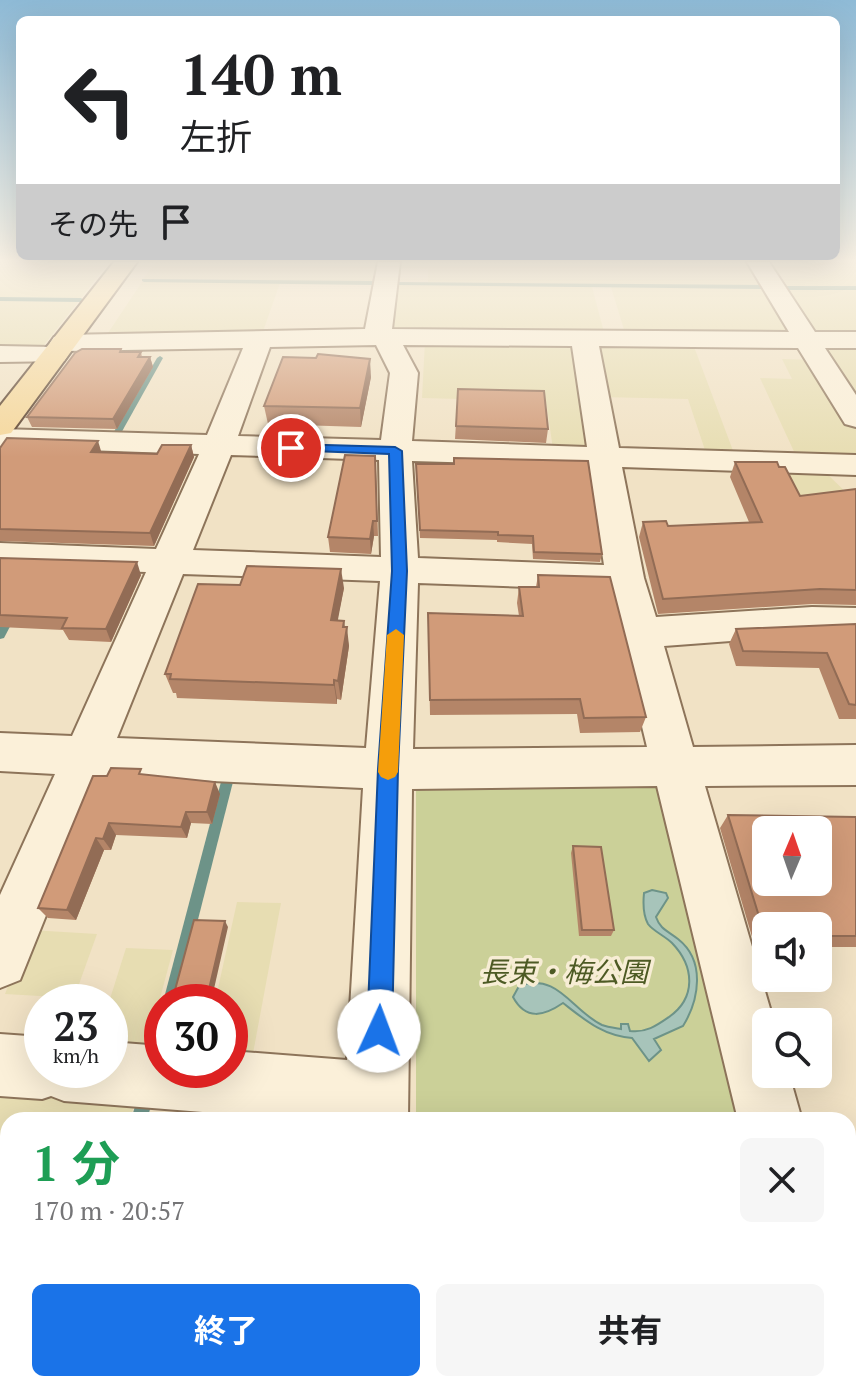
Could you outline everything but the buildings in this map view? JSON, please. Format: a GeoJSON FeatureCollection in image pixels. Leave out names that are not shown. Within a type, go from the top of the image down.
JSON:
{"type":"FeatureCollection","features":[{"type":"Feature","properties":{"kind":"main road"},"geometry":{"type":"LineString","coordinates":[[0,426],[76,327]]}},
{"type":"Feature","properties":{"kind":"street"},"geometry":{"type":"LineString","coordinates":[[128,1078],[377,1107],[388,769],[400,571],[395,451],[404,373],[378,331],[379,327]]}},
{"type":"Feature","properties":{"kind":"street"},"geometry":{"type":"LineString","coordinates":[[801,327],[856,418]]}},
{"type":"Feature","properties":{"kind":"street"},"geometry":{"type":"LineString","coordinates":[[0,354],[59,349],[584,339],[856,340]]}},
{"type":"Feature","properties":{"kind":"street"},"geometry":{"type":"LineString","coordinates":[[584,339],[625,578],[678,766],[768,1112]]}},
{"type":"Feature","properties":{"kind":"street"},"geometry":{"type":"LineString","coordinates":[[0,960],[219,445],[256,347]]}},
{"type":"Feature","properties":{"kind":"street"},"geometry":{"type":"LineString","coordinates":[[0,438],[856,465]]}},
{"type":"Feature","properties":{"kind":"street"},"geometry":{"type":"LineString","coordinates":[[0,555],[625,578]]}},
{"type":"Feature","properties":{"kind":"street"},"geometry":{"type":"LineString","coordinates":[[641,633],[812,621],[856,622]]}},
{"type":"Feature","properties":{"kind":"street"},"geometry":{"type":"LineString","coordinates":[[0,752],[388,769],[856,765]]}},
{"type":"Feature","properties":{"kind":"street"},"geometry":{"type":"LineString","coordinates":[[0,1065],[24,1067]]}},
{"type":"Feature","properties":{"kind":"shaded area"},"geometry":{"type":"Polygon","coordinates":[[[0,327],[58,327],[44,345],[31,350],[0,350],[0,327]]]}},
{"type":"Feature","properties":{"kind":"shaded area"},"geometry":{"type":"Polygon","coordinates":[[[112,327],[265,327],[261,337],[104,339],[112,327]]]}},
{"type":"Feature","properties":{"kind":"shaded area"},"geometry":{"type":"Polygon","coordinates":[[[387,327],[603,327],[605,336],[398,332],[387,327]]]}},
{"type":"Feature","properties":{"kind":"shaded area"},"geometry":{"type":"Polygon","coordinates":[[[623,327],[792,327],[794,330],[787,335],[626,336],[623,327]]]}},
{"type":"Feature","properties":{"kind":"shaded area"},"geometry":{"type":"Polygon","coordinates":[[[808,327],[856,327],[856,337],[823,336],[808,327]]]}},
{"type":"Feature","properties":{"kind":"shaded area"},"geometry":{"type":"Polygon","coordinates":[[[425,341],[575,343],[590,450],[553,449],[546,401],[422,398],[425,341]]]}},
{"type":"Feature","properties":{"kind":"shaded area"},"geometry":{"type":"Polygon","coordinates":[[[594,344],[693,344],[735,456],[707,456],[688,399],[601,397],[594,344]]]}},
{"type":"Feature","properties":{"kind":"shaded area"},"geometry":{"type":"Polygon","coordinates":[[[821,344],[856,345],[856,409],[821,344]]]}},
{"type":"Feature","properties":{"kind":"shaded area"},"geometry":{"type":"Polygon","coordinates":[[[782,359],[816,360],[856,429],[856,460],[797,458],[760,378],[792,379],[782,359]]]}},
{"type":"Feature","properties":{"kind":"shaded area"},"geometry":{"type":"Polygon","coordinates":[[[775,472],[826,473],[856,502],[805,520],[775,472]]]}},
{"type":"Feature","properties":{"kind":"shaded area"},"geometry":{"type":"Polygon","coordinates":[[[237,902],[281,903],[251,1064],[248,1064],[248,984],[219,984],[237,902]]]}},
{"type":"Feature","properties":{"kind":"shaded area"},"geometry":{"type":"Polygon","coordinates":[[[30,930],[97,934],[79,984],[24,984],[24,995],[5,994],[30,930]]]}},
{"type":"Feature","properties":{"kind":"shaded area"},"geometry":{"type":"Polygon","coordinates":[[[126,948],[173,950],[164,984],[144,984],[144,1054],[128,1053],[128,984],[115,984],[126,948]]]}},
{"type":"Feature","properties":{"kind":"shaded area"},"geometry":{"type":"Polygon","coordinates":[[[0,1079],[24,1080],[24,1088],[139,1087],[132,1112],[0,1112],[0,1079]]]}},
{"type":"Feature","properties":{"kind":"green space","name":"長束・梅公園"},"geometry":{"type":"Polygon","coordinates":[[[664,778],[752,1112],[416,1112],[416,781],[664,778]]]}},
{"type":"Feature","properties":{"kind":"water"},"geometry":{"type":"Polygon","coordinates":[[[652,890],[666,893],[668,898],[656,917],[662,927],[687,948],[693,958],[697,981],[693,1005],[683,1026],[654,1039],[661,1050],[649,1061],[632,1038],[603,1031],[563,1003],[536,1014],[518,1005],[513,997],[519,986],[532,983],[554,988],[606,1026],[621,1029],[621,1024],[628,1024],[630,1031],[641,1031],[669,1017],[688,992],[688,972],[680,952],[646,920],[644,893],[652,890]]]}},
{"type":"Feature","properties":{"kind":"waterway"},"geometry":{"type":"LineString","coordinates":[[116,435],[160,358]]}},
{"type":"Feature","properties":{"kind":"waterway"},"geometry":{"type":"LineString","coordinates":[[0,635],[10,617]]}},
{"type":"Feature","properties":{"kind":"waterway"},"geometry":{"type":"LineString","coordinates":[[175,984],[228,778]]}},
{"type":"Feature","properties":{"kind":"waterway"},"geometry":{"type":"LineString","coordinates":[[141,1112],[146,1095]]}},
{"type":"Feature","properties":{"kind":"slow traffic"},"geometry":{"type":"LineString","coordinates":[[388,772],[396,635]]}},
{"type":"Feature","properties":{"kind":"route"},"geometry":{"type":"LineString","coordinates":[[291,448],[395,451],[400,571],[388,769],[379,1031]]}}]}
